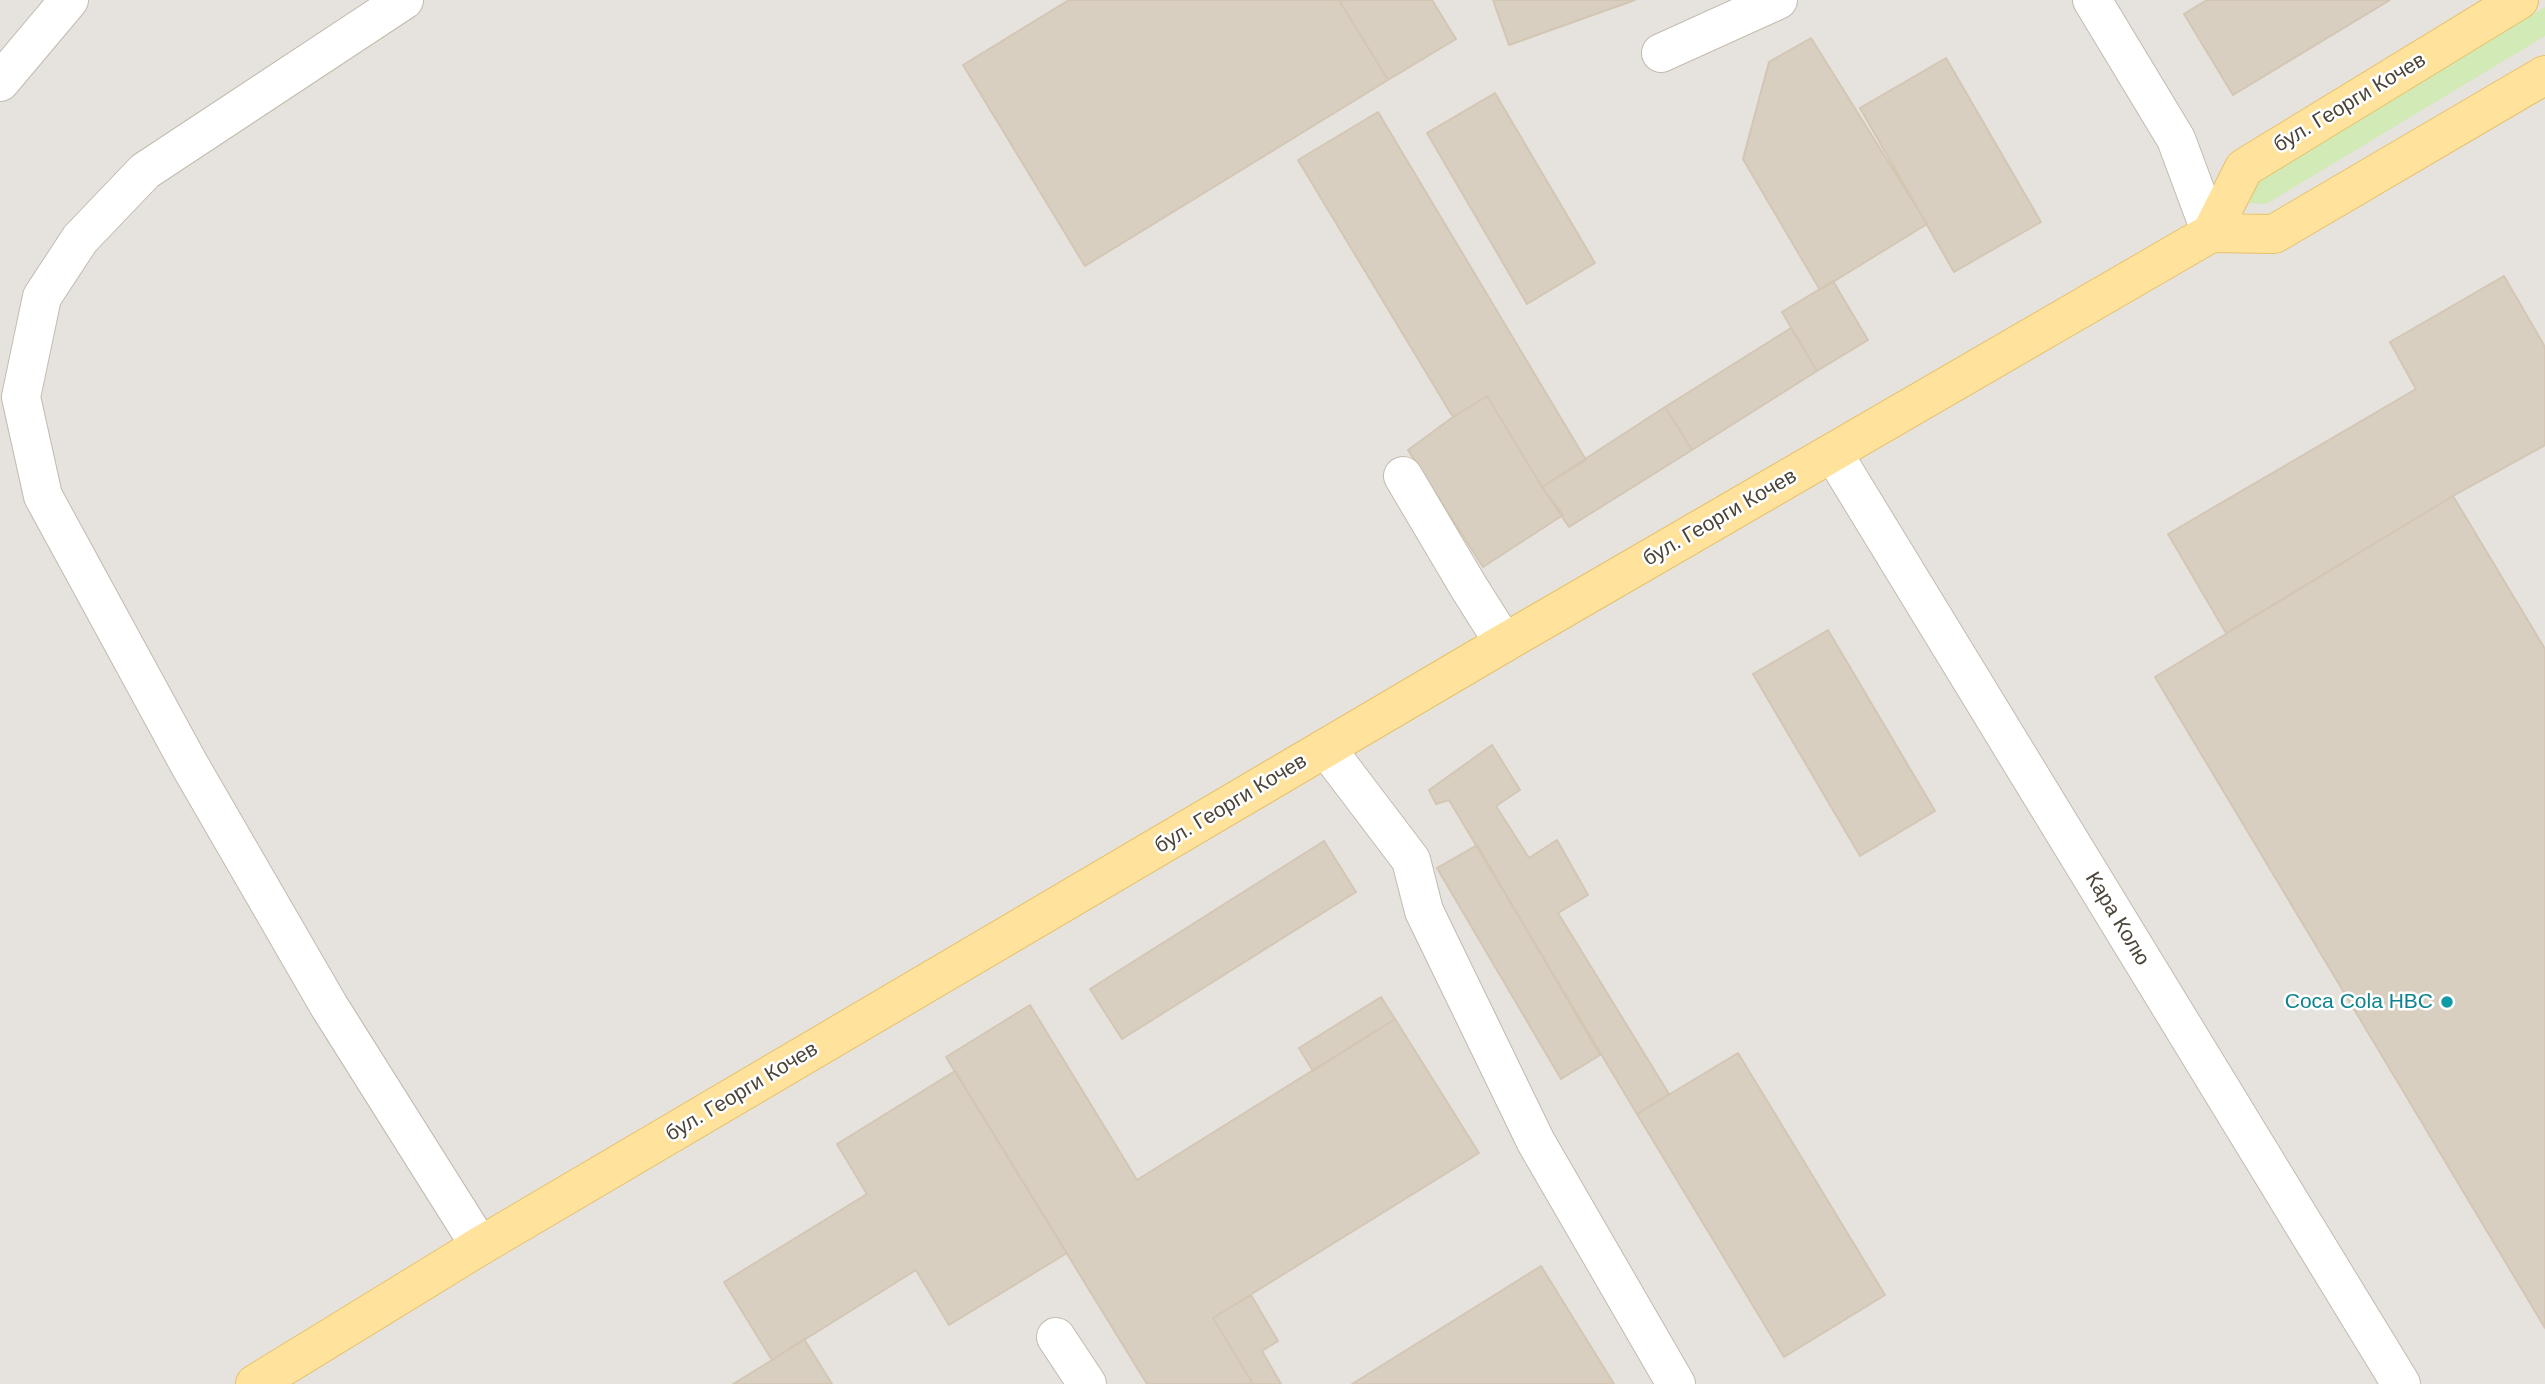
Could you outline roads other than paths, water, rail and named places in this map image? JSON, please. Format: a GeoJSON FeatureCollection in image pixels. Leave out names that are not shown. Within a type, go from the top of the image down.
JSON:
{"type":"FeatureCollection","features":[{"type":"Feature","properties":{"kind":"main road","name":"бул. Георги Кочев"},"geometry":{"type":"LineString","coordinates":[[255,1384],[480,1246],[1504,643],[2211,233],[2244,168],[2519,0]]}},
{"type":"Feature","properties":{"kind":"main road"},"geometry":{"type":"LineString","coordinates":[[2211,233],[2274,234],[2545,75]]}},
{"type":"Feature","properties":{"kind":"street"},"geometry":{"type":"LineString","coordinates":[[0,82],[69,0]]}},
{"type":"Feature","properties":{"kind":"street"},"geometry":{"type":"LineString","coordinates":[[404,0],[145,171],[80,239],[42,297],[21,397],[43,496],[188,764],[329,1006],[480,1246]]}},
{"type":"Feature","properties":{"kind":"street"},"geometry":{"type":"LineString","coordinates":[[1661,53],[1778,0]]}},
{"type":"Feature","properties":{"kind":"street"},"geometry":{"type":"LineString","coordinates":[[2092,0],[2176,139],[2211,233]]}},
{"type":"Feature","properties":{"kind":"street","name":"Кара Колю"},"geometry":{"type":"LineString","coordinates":[[1833,453],[2401,1384]]}},
{"type":"Feature","properties":{"kind":"street"},"geometry":{"type":"LineString","coordinates":[[1403,476],[1504,643]]}},
{"type":"Feature","properties":{"kind":"street"},"geometry":{"type":"LineString","coordinates":[[1326,748],[1411,860],[1424,911],[1536,1142],[1676,1384]]}},
{"type":"Feature","properties":{"kind":"street"},"geometry":{"type":"LineString","coordinates":[[1056,1337],[1087,1384]]}},
{"type":"Feature","properties":{"kind":"place","name":"Coca Cola HBC"},"geometry":{"type":"Point","coordinates":[2447,1002]}}]}
